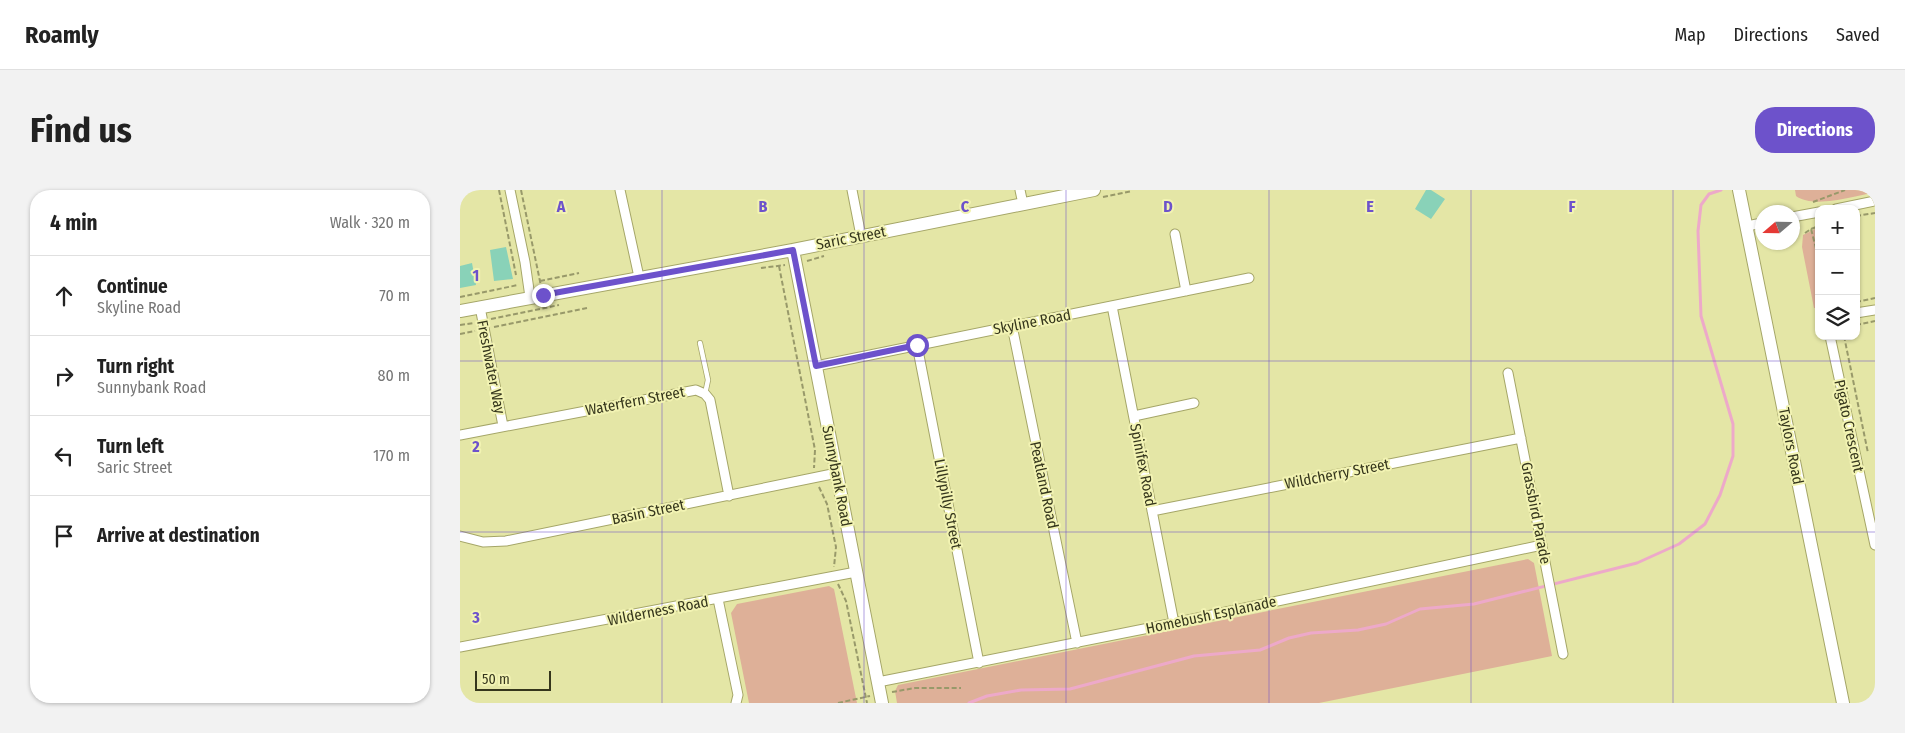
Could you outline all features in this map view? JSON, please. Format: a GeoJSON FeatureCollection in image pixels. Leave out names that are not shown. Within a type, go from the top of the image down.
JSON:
{"type":"FeatureCollection","features":[{"type":"Feature","properties":{"kind":"street"},"geometry":{"type":"LineString","coordinates":[[510,190],[525,262],[536,296]]}},
{"type":"Feature","properties":{"kind":"street"},"geometry":{"type":"LineString","coordinates":[[620,190],[639,276]]}},
{"type":"Feature","properties":{"kind":"street"},"geometry":{"type":"LineString","coordinates":[[852,190],[861,236]]}},
{"type":"Feature","properties":{"kind":"street"},"geometry":{"type":"LineString","coordinates":[[1020,190],[1023,204]]}},
{"type":"Feature","properties":{"kind":"street","name":"Saric Street"},"geometry":{"type":"LineString","coordinates":[[460,311],[639,276],[793,250],[1094,190]]}},
{"type":"Feature","properties":{"kind":"street","name":"Taylors Road"},"geometry":{"type":"LineString","coordinates":[[1739,190],[1843,703]]}},
{"type":"Feature","properties":{"kind":"street"},"geometry":{"type":"LineString","coordinates":[[1856,205],[1875,201]]}},
{"type":"Feature","properties":{"kind":"street"},"geometry":{"type":"LineString","coordinates":[[1800,216],[1815,213]]}},
{"type":"Feature","properties":{"kind":"street"},"geometry":{"type":"LineString","coordinates":[[1747,226],[1755,224]]}},
{"type":"Feature","properties":{"kind":"street"},"geometry":{"type":"LineString","coordinates":[[1175,234],[1186,291]]}},
{"type":"Feature","properties":{"kind":"street","name":"Sunnybank Road"},"geometry":{"type":"LineString","coordinates":[[793,250],[880,693]]}},
{"type":"Feature","properties":{"kind":"street","name":"Skyline Road"},"geometry":{"type":"LineString","coordinates":[[816,366],[1249,278]]}},
{"type":"Feature","properties":{"kind":"street","name":"Spinifex Road"},"geometry":{"type":"LineString","coordinates":[[1112,306],[1174,623]]}},
{"type":"Feature","properties":{"kind":"street","name":"Freshwater Way"},"geometry":{"type":"LineString","coordinates":[[480,307],[503,426]]}},
{"type":"Feature","properties":{"kind":"street"},"geometry":{"type":"LineString","coordinates":[[1860,312],[1875,310]]}},
{"type":"Feature","properties":{"kind":"street","name":"Peatland Road"},"geometry":{"type":"LineString","coordinates":[[1012,326],[1077,643]]}},
{"type":"Feature","properties":{"kind":"street","name":"Pigato Crescent"},"geometry":{"type":"LineString","coordinates":[[1831,340],[1875,545]]}},
{"type":"Feature","properties":{"kind":"street","name":"Lillypilly Street"},"geometry":{"type":"LineString","coordinates":[[917,345],[979,663]]}},
{"type":"Feature","properties":{"kind":"street","name":"Grassbird Parade"},"geometry":{"type":"LineString","coordinates":[[1508,373],[1563,654]]}},
{"type":"Feature","properties":{"kind":"street","name":"Waterfern Street"},"geometry":{"type":"LineString","coordinates":[[460,435],[696,390],[705,394],[710,400],[729,496]]}},
{"type":"Feature","properties":{"kind":"street"},"geometry":{"type":"LineString","coordinates":[[1134,416],[1194,403]]}},
{"type":"Feature","properties":{"kind":"street","name":"Wildcherry Street"},"geometry":{"type":"LineString","coordinates":[[1152,511],[1521,438]]}},
{"type":"Feature","properties":{"kind":"street","name":"Basin Street"},"geometry":{"type":"LineString","coordinates":[[460,536],[483,542],[506,541],[837,473]]}},
{"type":"Feature","properties":{"kind":"street","name":"Homebush Esplanade"},"geometry":{"type":"LineString","coordinates":[[880,693],[979,663],[1542,545]]}},
{"type":"Feature","properties":{"kind":"street","name":"Wilderness Road"},"geometry":{"type":"LineString","coordinates":[[460,647],[856,572]]}},
{"type":"Feature","properties":{"kind":"street"},"geometry":{"type":"LineString","coordinates":[[718,599],[738,695],[736,703]]}},
{"type":"Feature","properties":{"kind":"lane"},"geometry":{"type":"LineString","coordinates":[[700,343],[708,380],[705,394]]}},
{"type":"Feature","properties":{"kind":"path"},"geometry":{"type":"LineString","coordinates":[[499,190],[516,275]]}},
{"type":"Feature","properties":{"kind":"path"},"geometry":{"type":"LineString","coordinates":[[521,190],[536,296],[547,316]]}},
{"type":"Feature","properties":{"kind":"path"},"geometry":{"type":"LineString","coordinates":[[1812,202],[1845,190]]}},
{"type":"Feature","properties":{"kind":"path"},"geometry":{"type":"LineString","coordinates":[[1860,215],[1875,213]]}},
{"type":"Feature","properties":{"kind":"path"},"geometry":{"type":"LineString","coordinates":[[1805,233],[1815,228]]}},
{"type":"Feature","properties":{"kind":"path"},"geometry":{"type":"LineString","coordinates":[[1811,229],[1816,250]]}},
{"type":"Feature","properties":{"kind":"path"},"geometry":{"type":"LineString","coordinates":[[1860,301],[1875,298]]}},
{"type":"Feature","properties":{"kind":"path"},"geometry":{"type":"LineString","coordinates":[[460,334],[587,308]]}},
{"type":"Feature","properties":{"kind":"path"},"geometry":{"type":"LineString","coordinates":[[1860,324],[1875,321]]}},
{"type":"Feature","properties":{"kind":"path"},"geometry":{"type":"LineString","coordinates":[[1845,340],[1868,453]]}},
{"type":"Feature","properties":{"kind":"path"},"geometry":{"type":"LineString","coordinates":[[838,703],[880,693],[915,688],[961,688]]}},
{"type":"Feature","properties":{"kind":"shaded area"},"geometry":{"type":"Polygon","coordinates":[[[1795,190],[1875,190],[1875,192],[1823,202],[1803,200],[1796,196],[1795,190]]]}},
{"type":"Feature","properties":{"kind":"shaded area"},"geometry":{"type":"Polygon","coordinates":[[[1815,229],[1815,308],[1802,247],[1803,235],[1815,229]]]}},
{"type":"Feature","properties":{"kind":"shaded area"},"geometry":{"type":"Polygon","coordinates":[[[1528,559],[1534,563],[1552,656],[1319,703],[897,703],[895,691],[898,685],[1528,559]]]}},
{"type":"Feature","properties":{"kind":"shaded area"},"geometry":{"type":"Polygon","coordinates":[[[829,586],[834,589],[857,703],[749,703],[731,613],[737,604],[829,586]]]}},
{"type":"Feature","properties":{"kind":"building"},"geometry":{"type":"Polygon","coordinates":[[[1426,190],[1431,190],[1445,199],[1431,219],[1415,209],[1426,190]]]}},
{"type":"Feature","properties":{"kind":"building"},"geometry":{"type":"Polygon","coordinates":[[[506,247],[513,279],[494,281],[490,250],[506,247]]]}},
{"type":"Feature","properties":{"kind":"building"},"geometry":{"type":"Polygon","coordinates":[[[472,263],[476,285],[460,288],[460,266],[472,263]]]}},
{"type":"Feature","properties":{"kind":"waterway"},"geometry":{"type":"LineString","coordinates":[[969,703],[987,696],[1021,690],[1070,689],[1194,656],[1260,650],[1289,638],[1311,633],[1358,630],[1386,624],[1420,609],[1474,604],[1637,563],[1679,544],[1705,524],[1720,495],[1733,456],[1733,424],[1701,316],[1698,231],[1701,205],[1709,194],[1721,190]]}},
{"type":"Feature","properties":{"kind":"route"},"geometry":{"type":"LineString","coordinates":[[543,295],[639,276],[793,250],[816,366],[917,345]]}}]}
